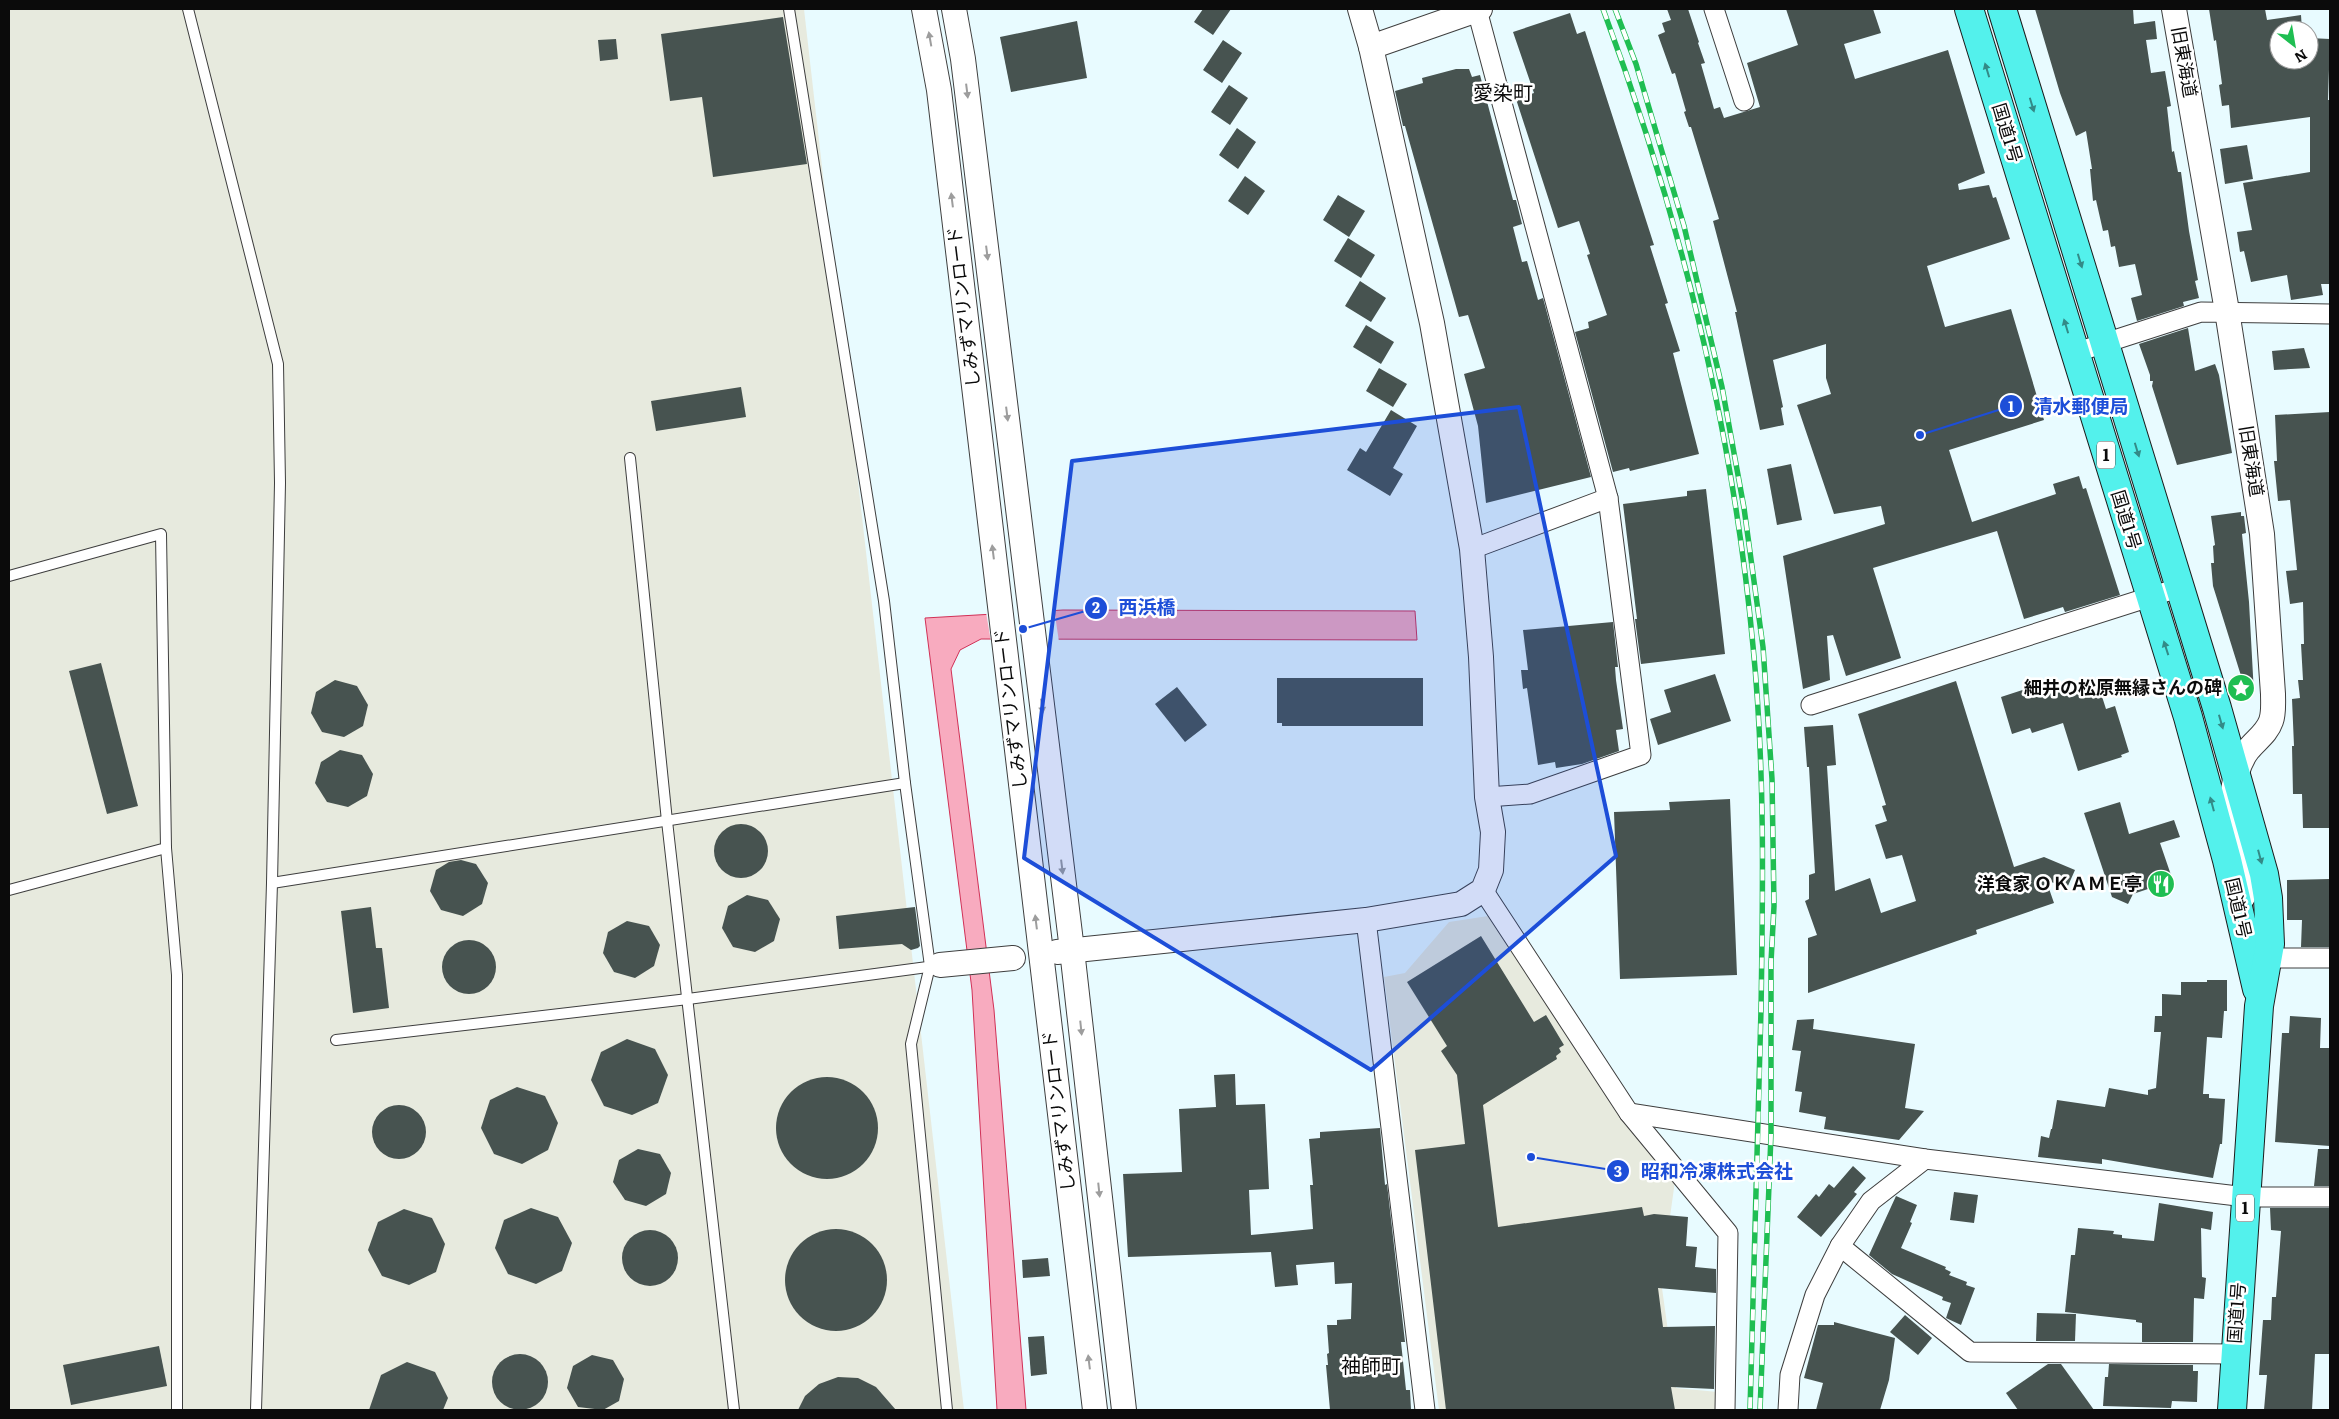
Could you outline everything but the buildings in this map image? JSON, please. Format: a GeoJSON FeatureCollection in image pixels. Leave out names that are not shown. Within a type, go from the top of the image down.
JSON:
{"type":"FeatureCollection","features":[{"type":"Feature","properties":{"kind":"highway","name":"国道1号"},"geometry":{"type":"LineString","coordinates":[[1969,9],[2188,717],[2237,902],[2259,958],[2259,1006],[2234,1354],[2232,1410]]}},
{"type":"Feature","properties":{"kind":"highway","name":"国道1号"},"geometry":{"type":"LineString","coordinates":[[2002,9],[2105,342],[2264,874],[2268,898],[2270,944],[2259,958]]}},
{"type":"Feature","properties":{"kind":"street","name":"しみずマリンロード"},"geometry":{"type":"LineString","coordinates":[[924,9],[939,90],[999,601],[1027,956],[1095,1410]]}},
{"type":"Feature","properties":{"kind":"street","name":"しみずマリンロード"},"geometry":{"type":"LineString","coordinates":[[954,9],[965,69],[1072,950],[1124,1410]]}},
{"type":"Feature","properties":{"kind":"street"},"geometry":{"type":"LineString","coordinates":[[935,966],[1366,920],[1461,904],[1483,890],[1490,870],[1493,832],[1487,797],[1481,657],[1472,549],[1432,323],[1371,47],[1360,9]]}},
{"type":"Feature","properties":{"kind":"street"},"geometry":{"type":"LineString","coordinates":[[1371,47],[1479,9],[1608,498],[1641,755],[1530,794],[1487,797]]}},
{"type":"Feature","properties":{"kind":"street"},"geometry":{"type":"LineString","coordinates":[[1714,9],[1744,101]]}},
{"type":"Feature","properties":{"kind":"street","name":"旧東海道"},"geometry":{"type":"LineString","coordinates":[[2174,9],[2227,311],[2262,534],[2273,694],[2272,720],[2266,732],[2240,762],[2236,776],[2232,812],[2246,886],[2244,896],[2237,902]]}},
{"type":"Feature","properties":{"kind":"street"},"geometry":{"type":"LineString","coordinates":[[2074,353],[2201,312],[2330,314]]}},
{"type":"Feature","properties":{"kind":"street"},"geometry":{"type":"LineString","coordinates":[[1472,549],[1608,498]]}},
{"type":"Feature","properties":{"kind":"street"},"geometry":{"type":"LineString","coordinates":[[1812,706],[2178,588]]}},
{"type":"Feature","properties":{"kind":"street"},"geometry":{"type":"LineString","coordinates":[[1483,890],[1629,1113],[1728,1233],[1725,1410]]}},
{"type":"Feature","properties":{"kind":"street"},"geometry":{"type":"LineString","coordinates":[[1366,920],[1425,1410]]}},
{"type":"Feature","properties":{"kind":"street"},"geometry":{"type":"LineString","coordinates":[[2259,958],[2330,958]]}},
{"type":"Feature","properties":{"kind":"street"},"geometry":{"type":"LineString","coordinates":[[1629,1113],[1925,1159],[2246,1197],[2330,1197]]}},
{"type":"Feature","properties":{"kind":"street"},"geometry":{"type":"LineString","coordinates":[[1788,1410],[1790,1375],[1815,1295],[1840,1246],[1871,1201],[1925,1159]]}},
{"type":"Feature","properties":{"kind":"street"},"geometry":{"type":"LineString","coordinates":[[1840,1246],[1970,1352],[2234,1354]]}},
{"type":"Feature","properties":{"kind":"lane"},"geometry":{"type":"LineString","coordinates":[[188,9],[278,364],[280,482],[272,883],[256,1410]]}},
{"type":"Feature","properties":{"kind":"lane"},"geometry":{"type":"LineString","coordinates":[[789,9],[884,601],[905,783],[935,966],[911,1044],[947,1410]]}},
{"type":"Feature","properties":{"kind":"lane"},"geometry":{"type":"LineString","coordinates":[[630,458],[667,821],[734,1410]]}},
{"type":"Feature","properties":{"kind":"lane"},"geometry":{"type":"LineString","coordinates":[[9,576],[161,534],[166,848],[177,975],[177,1410]]}},
{"type":"Feature","properties":{"kind":"lane"},"geometry":{"type":"LineString","coordinates":[[272,883],[905,783]]}},
{"type":"Feature","properties":{"kind":"lane"},"geometry":{"type":"LineString","coordinates":[[9,890],[166,848]]}},
{"type":"Feature","properties":{"kind":"lane"},"geometry":{"type":"LineString","coordinates":[[336,1040],[688,999],[935,966]]}},
{"type":"Feature","properties":{"kind":"highlighted area"},"geometry":{"type":"Polygon","coordinates":[[[1519,407],[1616,856],[1371,1070],[1024,858],[1072,461],[1519,407]]]}},
{"type":"Feature","properties":{"kind":"shaded area"},"geometry":{"type":"Polygon","coordinates":[[[9,9],[804,9],[964,1410],[9,1410],[9,9]]]}},
{"type":"Feature","properties":{"kind":"shaded area"},"geometry":{"type":"Polygon","coordinates":[[[1063,610],[1415,611],[1417,640],[981,639],[960,650],[951,669],[994,1010],[1026,1410],[997,1410],[972,990],[925,618],[1063,610]]]}},
{"type":"Feature","properties":{"kind":"shaded area"},"geometry":{"type":"Polygon","coordinates":[[[1488,916],[1636,1134],[1675,1181],[1661,1281],[1676,1388],[1718,1392],[1717,1410],[1439,1410],[1384,977],[1405,973],[1449,922],[1488,916]]]}},
{"type":"Feature","properties":{"kind":"pier"},"geometry":{"type":"Polygon","coordinates":[[[1054,608],[1059,642],[991,642],[986,612],[1054,608]]]}},
{"type":"Feature","properties":{"kind":"railway"},"geometry":{"type":"LineString","coordinates":[[1603,9],[1656,164],[1679,243],[1699,323],[1717,403],[1732,484],[1753,646],[1760,737],[1763,874],[1760,1060],[1750,1410]]}},
{"type":"Feature","properties":{"kind":"railway"},"geometry":{"type":"LineString","coordinates":[[1615,9],[1636,64],[1684,226],[1722,387],[1744,508],[1763,647],[1772,779],[1774,906],[1771,962],[1771,1135],[1760,1410]]}},
{"type":"Feature","properties":{"kind":"place","name":"清水郵便局"},"geometry":{"type":"Point","coordinates":[1920,435]}},
{"type":"Feature","properties":{"kind":"place","name":"西浜橋"},"geometry":{"type":"Point","coordinates":[1023,629]}},
{"type":"Feature","properties":{"kind":"place","name":"細井の松原無縁さんの碑"},"geometry":{"type":"Point","coordinates":[2241,688]}},
{"type":"Feature","properties":{"kind":"place","name":"洋食家 ＯＫＡＭＥ亭"},"geometry":{"type":"Point","coordinates":[2161,884]}},
{"type":"Feature","properties":{"kind":"place","name":"昭和冷凍株式会社"},"geometry":{"type":"Point","coordinates":[1531,1157]}},
{"type":"Feature","properties":{"kind":"district","name":"愛染町"},"geometry":{"type":"Point","coordinates":[1503,93]}},
{"type":"Feature","properties":{"kind":"district","name":"袖師町"},"geometry":{"type":"Point","coordinates":[1371,1366]}}]}
